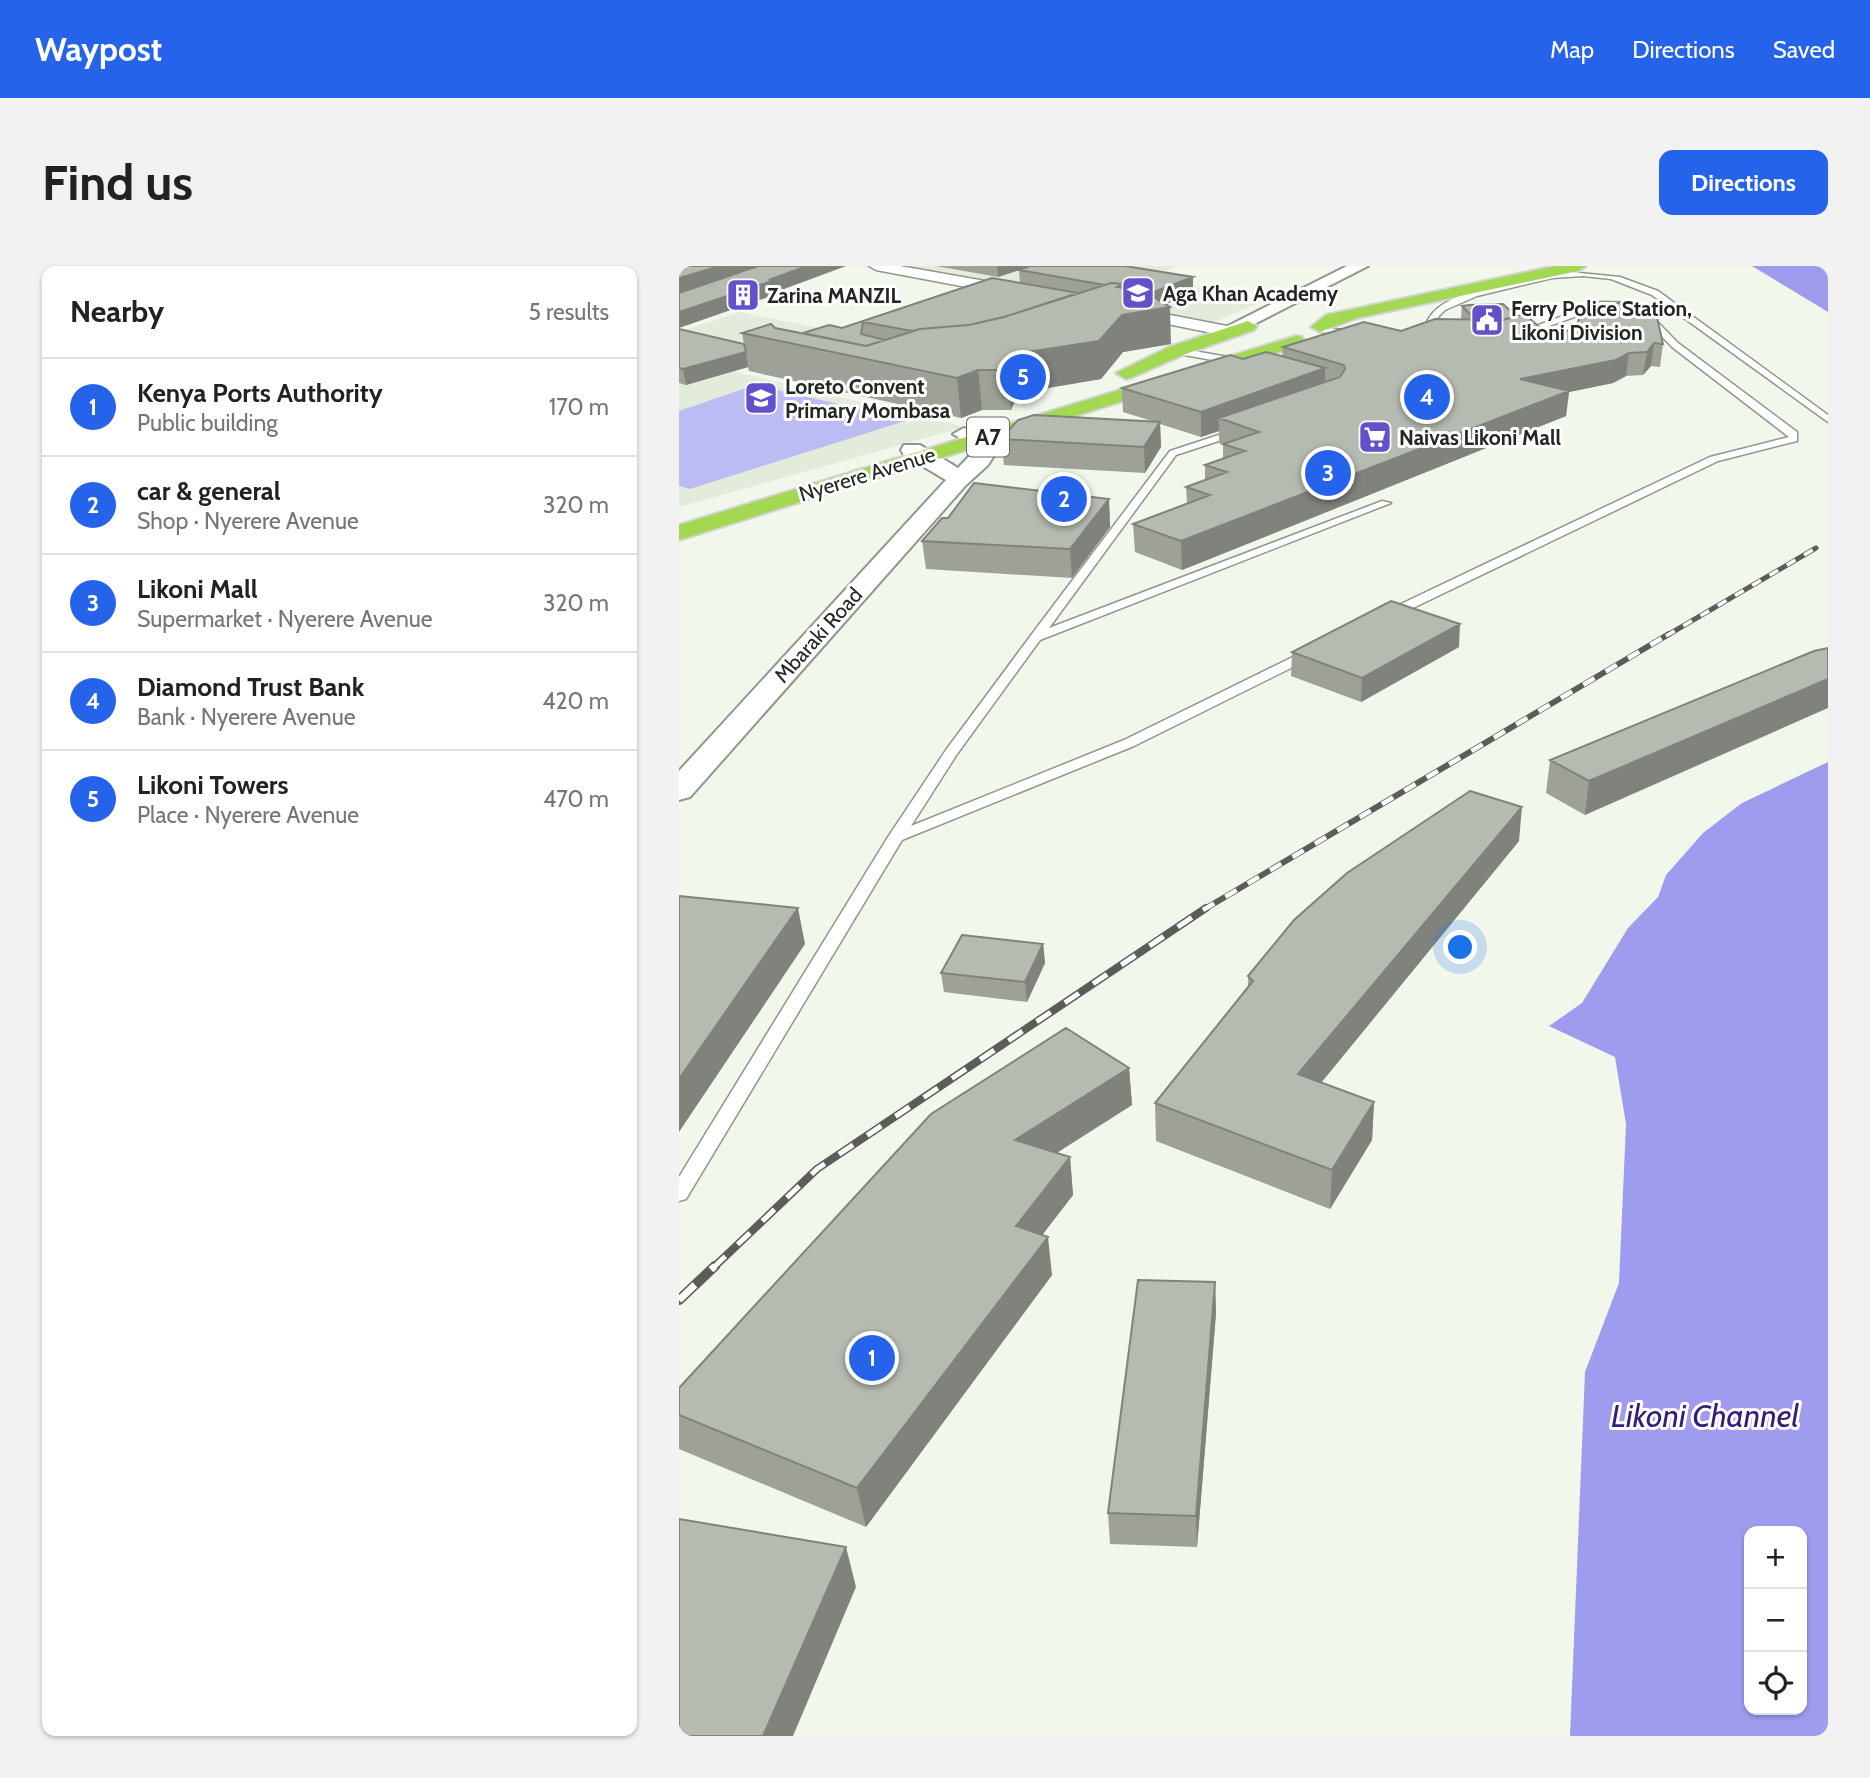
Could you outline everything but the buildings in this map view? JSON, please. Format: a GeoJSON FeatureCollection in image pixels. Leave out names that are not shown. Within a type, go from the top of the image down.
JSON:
{"type":"FeatureCollection","features":[{"type":"Feature","properties":{"kind":"highway","name":"Nyerere Avenue"},"geometry":{"type":"LineString","coordinates":[[679,519],[1236,361],[1298,325],[1541,266]]}},
{"type":"Feature","properties":{"kind":"highway","name":"Nyerere Avenue"},"geometry":{"type":"LineString","coordinates":[[971,437],[1067,400],[1227,331],[1248,326],[1298,325],[1332,319],[1578,266]]}},
{"type":"Feature","properties":{"kind":"highway"},"geometry":{"type":"LineString","coordinates":[[1248,326],[1246,333],[1260,339],[1298,325]]}},
{"type":"Feature","properties":{"kind":"highway","name":"Nyerere Avenue"},"geometry":{"type":"LineString","coordinates":[[679,533],[918,453]]}},
{"type":"Feature","properties":{"kind":"main road"},"geometry":{"type":"LineString","coordinates":[[1227,331],[1298,325],[1360,266]]}},
{"type":"Feature","properties":{"kind":"main road","name":"Mbaraki Road"},"geometry":{"type":"LineString","coordinates":[[679,790],[958,480],[986,453],[989,446],[971,437]]}},
{"type":"Feature","properties":{"kind":"main road"},"geometry":{"type":"LineString","coordinates":[[918,453],[947,469],[958,480]]}},
{"type":"Feature","properties":{"kind":"street"},"geometry":{"type":"LineString","coordinates":[[876,266],[1035,295]]}},
{"type":"Feature","properties":{"kind":"street"},"geometry":{"type":"LineString","coordinates":[[1108,311],[1227,331]]}},
{"type":"Feature","properties":{"kind":"lane"},"geometry":{"type":"LineString","coordinates":[[1425,336],[1437,313],[1445,306],[1464,299],[1561,275],[1605,276],[1644,286],[1655,293],[1828,419]]}},
{"type":"Feature","properties":{"kind":"lane"},"geometry":{"type":"LineString","coordinates":[[1380,620],[1714,459],[1794,439],[1794,434],[1775,418],[1675,345],[1636,305],[1604,304],[1509,336]]}},
{"type":"Feature","properties":{"kind":"lane"},"geometry":{"type":"LineString","coordinates":[[1298,325],[1352,333]]}},
{"type":"Feature","properties":{"kind":"lane"},"geometry":{"type":"LineString","coordinates":[[1298,325],[1364,334]]}},
{"type":"Feature","properties":{"kind":"lane"},"geometry":{"type":"LineString","coordinates":[[1413,335],[1436,337]]}},
{"type":"Feature","properties":{"kind":"lane"},"geometry":{"type":"LineString","coordinates":[[1176,351],[1262,368]]}},
{"type":"Feature","properties":{"kind":"lane"},"geometry":{"type":"LineString","coordinates":[[679,1194],[896,837],[951,754],[1173,453],[1251,427]]}},
{"type":"Feature","properties":{"kind":"lane"},"geometry":{"type":"LineString","coordinates":[[1036,637],[1386,503]]}},
{"type":"Feature","properties":{"kind":"lane"},"geometry":{"type":"LineString","coordinates":[[896,837],[1129,743],[1317,650]]}},
{"type":"Feature","properties":{"kind":"shaded area","name":"Aga Khan Academy"},"geometry":{"type":"Polygon","coordinates":[[[894,266],[1178,266],[1147,278],[1266,300],[1212,323],[894,266]]]}},
{"type":"Feature","properties":{"kind":"shaded area","name":"Loreto Convent Primary Mombasa"},"geometry":{"type":"Polygon","coordinates":[[[739,312],[844,333],[724,369],[965,427],[679,507],[679,332],[739,312]]]}},
{"type":"Feature","properties":{"kind":"shaded area"},"geometry":{"type":"Polygon","coordinates":[[[755,385],[908,420],[690,489],[679,486],[679,411],[755,385]]]}},
{"type":"Feature","properties":{"kind":"water"},"geometry":{"type":"Polygon","coordinates":[[[1752,266],[1828,266],[1828,312],[1752,266]]]}},
{"type":"Feature","properties":{"kind":"water","name":"Likoni Channel"},"geometry":{"type":"Polygon","coordinates":[[[1828,762],[1828,1736],[1570,1736],[1585,1372],[1619,1283],[1626,1124],[1615,1057],[1549,1026],[1582,1003],[1628,928],[1658,897],[1666,875],[1703,833],[1742,803],[1828,762]]]}},
{"type":"Feature","properties":{"kind":"railway"},"geometry":{"type":"LineString","coordinates":[[1666,636],[1816,548]]}},
{"type":"Feature","properties":{"kind":"railway"},"geometry":{"type":"LineString","coordinates":[[1203,910],[1669,634]]}},
{"type":"Feature","properties":{"kind":"railway"},"geometry":{"type":"LineString","coordinates":[[713,1268],[817,1169],[1203,910]]}},
{"type":"Feature","properties":{"kind":"railway"},"geometry":{"type":"LineString","coordinates":[[679,1300],[715,1266]]}},
{"type":"Feature","properties":{"kind":"place","name":"Aga Khan Academy"},"geometry":{"type":"Point","coordinates":[1138,293]}},
{"type":"Feature","properties":{"kind":"place","name":"Zarina MANZIL"},"geometry":{"type":"Point","coordinates":[743,295]}},
{"type":"Feature","properties":{"kind":"place","name":"Ferry Police Station, Likoni Division"},"geometry":{"type":"Point","coordinates":[1487,320]}},
{"type":"Feature","properties":{"kind":"place","name":"Likoni Towers"},"geometry":{"type":"Point","coordinates":[1023,377]}},
{"type":"Feature","properties":{"kind":"place","name":"Diamond Trust Bank"},"geometry":{"type":"Point","coordinates":[1427,397]}},
{"type":"Feature","properties":{"kind":"place","name":"Loreto Convent Primary Mombasa"},"geometry":{"type":"Point","coordinates":[761,398]}},
{"type":"Feature","properties":{"kind":"place","name":"Naivas Likoni Mall"},"geometry":{"type":"Point","coordinates":[1375,437]}},
{"type":"Feature","properties":{"kind":"place","name":"Likoni Mall"},"geometry":{"type":"Point","coordinates":[1328,473]}},
{"type":"Feature","properties":{"kind":"place","name":"car & general"},"geometry":{"type":"Point","coordinates":[1064,499]}},
{"type":"Feature","properties":{"kind":"place","name":"Kenya Ports Authority"},"geometry":{"type":"Point","coordinates":[872,1358]}}]}
